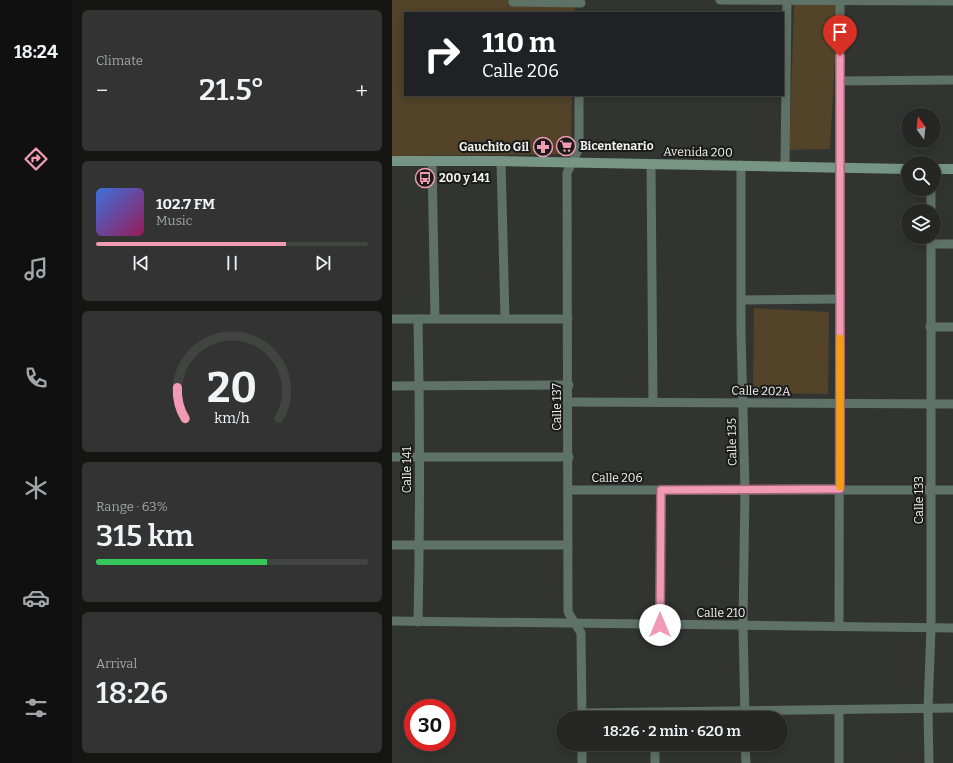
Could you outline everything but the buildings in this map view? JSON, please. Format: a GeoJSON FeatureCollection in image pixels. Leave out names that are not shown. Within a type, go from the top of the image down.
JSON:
{"type":"FeatureCollection","features":[{"type":"Feature","properties":{"kind":"main road","name":"Avenida 200"},"geometry":{"type":"LineString","coordinates":[[392,161],[572,162],[901,169]]}},
{"type":"Feature","properties":{"kind":"main road"},"geometry":{"type":"LineString","coordinates":[[941,169],[953,170]]}},
{"type":"Feature","properties":{"kind":"street"},"geometry":{"type":"LineString","coordinates":[[720,0],[953,1]]}},
{"type":"Feature","properties":{"kind":"street"},"geometry":{"type":"LineString","coordinates":[[512,2],[581,1],[581,12]]}},
{"type":"Feature","properties":{"kind":"street"},"geometry":{"type":"LineString","coordinates":[[785,166],[784,79],[787,1]]}},
{"type":"Feature","properties":{"kind":"street"},"geometry":{"type":"LineString","coordinates":[[839,626],[840,1]]}},
{"type":"Feature","properties":{"kind":"street"},"geometry":{"type":"LineString","coordinates":[[840,81],[953,80]]}},
{"type":"Feature","properties":{"kind":"street","name":"Calle 137"},"geometry":{"type":"LineString","coordinates":[[579,96],[579,148],[567,173],[569,384],[568,612],[581,633],[582,711]]}},
{"type":"Feature","properties":{"kind":"street"},"geometry":{"type":"LineString","coordinates":[[432,161],[435,319]]}},
{"type":"Feature","properties":{"kind":"street"},"geometry":{"type":"LineString","coordinates":[[501,161],[505,319]]}},
{"type":"Feature","properties":{"kind":"street"},"geometry":{"type":"LineString","coordinates":[[651,164],[653,402]]}},
{"type":"Feature","properties":{"kind":"street","name":"Calle 135"},"geometry":{"type":"LineString","coordinates":[[741,165],[741,332],[745,490],[743,625],[744,711]]}},
{"type":"Feature","properties":{"kind":"street"},"geometry":{"type":"LineString","coordinates":[[941,242],[953,244]]}},
{"type":"Feature","properties":{"kind":"street","name":"Calle 133"},"geometry":{"type":"LineString","coordinates":[[929,763],[928,709],[931,628],[931,244]]}},
{"type":"Feature","properties":{"kind":"street"},"geometry":{"type":"LineString","coordinates":[[742,300],[840,299]]}},
{"type":"Feature","properties":{"kind":"street"},"geometry":{"type":"LineString","coordinates":[[392,319],[568,319]]}},
{"type":"Feature","properties":{"kind":"street","name":"Calle 141"},"geometry":{"type":"LineString","coordinates":[[418,319],[420,386],[420,545],[418,622]]}},
{"type":"Feature","properties":{"kind":"street"},"geometry":{"type":"LineString","coordinates":[[930,327],[953,327]]}},
{"type":"Feature","properties":{"kind":"street"},"geometry":{"type":"LineString","coordinates":[[392,386],[569,384]]}},
{"type":"Feature","properties":{"kind":"street","name":"Calle 202A"},"geometry":{"type":"LineString","coordinates":[[569,402],[953,404]]}},
{"type":"Feature","properties":{"kind":"street"},"geometry":{"type":"LineString","coordinates":[[392,457],[569,457]]}},
{"type":"Feature","properties":{"kind":"street","name":"Calle 206"},"geometry":{"type":"LineString","coordinates":[[569,490],[953,490]]}},
{"type":"Feature","properties":{"kind":"street"},"geometry":{"type":"LineString","coordinates":[[660,625],[661,490]]}},
{"type":"Feature","properties":{"kind":"street"},"geometry":{"type":"LineString","coordinates":[[392,545],[568,545]]}},
{"type":"Feature","properties":{"kind":"street","name":"Calle 210"},"geometry":{"type":"LineString","coordinates":[[392,622],[575,622],[660,625],[953,628]]}},
{"type":"Feature","properties":{"kind":"street"},"geometry":{"type":"LineString","coordinates":[[788,713],[839,710],[953,708]]}},
{"type":"Feature","properties":{"kind":"street"},"geometry":{"type":"LineString","coordinates":[[839,710],[839,763]]}},
{"type":"Feature","properties":{"kind":"street"},"geometry":{"type":"LineString","coordinates":[[582,751],[582,763]]}},
{"type":"Feature","properties":{"kind":"street"},"geometry":{"type":"LineString","coordinates":[[655,751],[655,763]]}},
{"type":"Feature","properties":{"kind":"street"},"geometry":{"type":"LineString","coordinates":[[745,751],[746,763]]}},
{"type":"Feature","properties":{"kind":"shaded area"},"geometry":{"type":"Polygon","coordinates":[[[392,0],[575,0],[575,12],[404,12],[404,96],[572,96],[571,154],[392,156],[392,0]]]}},
{"type":"Feature","properties":{"kind":"shaded area"},"geometry":{"type":"Polygon","coordinates":[[[794,5],[838,5],[830,149],[789,150],[794,5]]]}},
{"type":"Feature","properties":{"kind":"shaded area"},"geometry":{"type":"Polygon","coordinates":[[[754,308],[829,312],[828,394],[753,393],[754,308]]]}},
{"type":"Feature","properties":{"kind":"slow traffic"},"geometry":{"type":"LineString","coordinates":[[840,338],[840,487]]}},
{"type":"Feature","properties":{"kind":"place","name":"Bicentenario"},"geometry":{"type":"Point","coordinates":[566,146]}},
{"type":"Feature","properties":{"kind":"place","name":"Gauchito Gil"},"geometry":{"type":"Point","coordinates":[543,147]}},
{"type":"Feature","properties":{"kind":"place","name":"200 y 141"},"geometry":{"type":"Point","coordinates":[425,178]}},
{"type":"Feature","properties":{"kind":"route"},"geometry":{"type":"LineString","coordinates":[[660,625],[661,490],[840,489],[840,56]]}}]}
